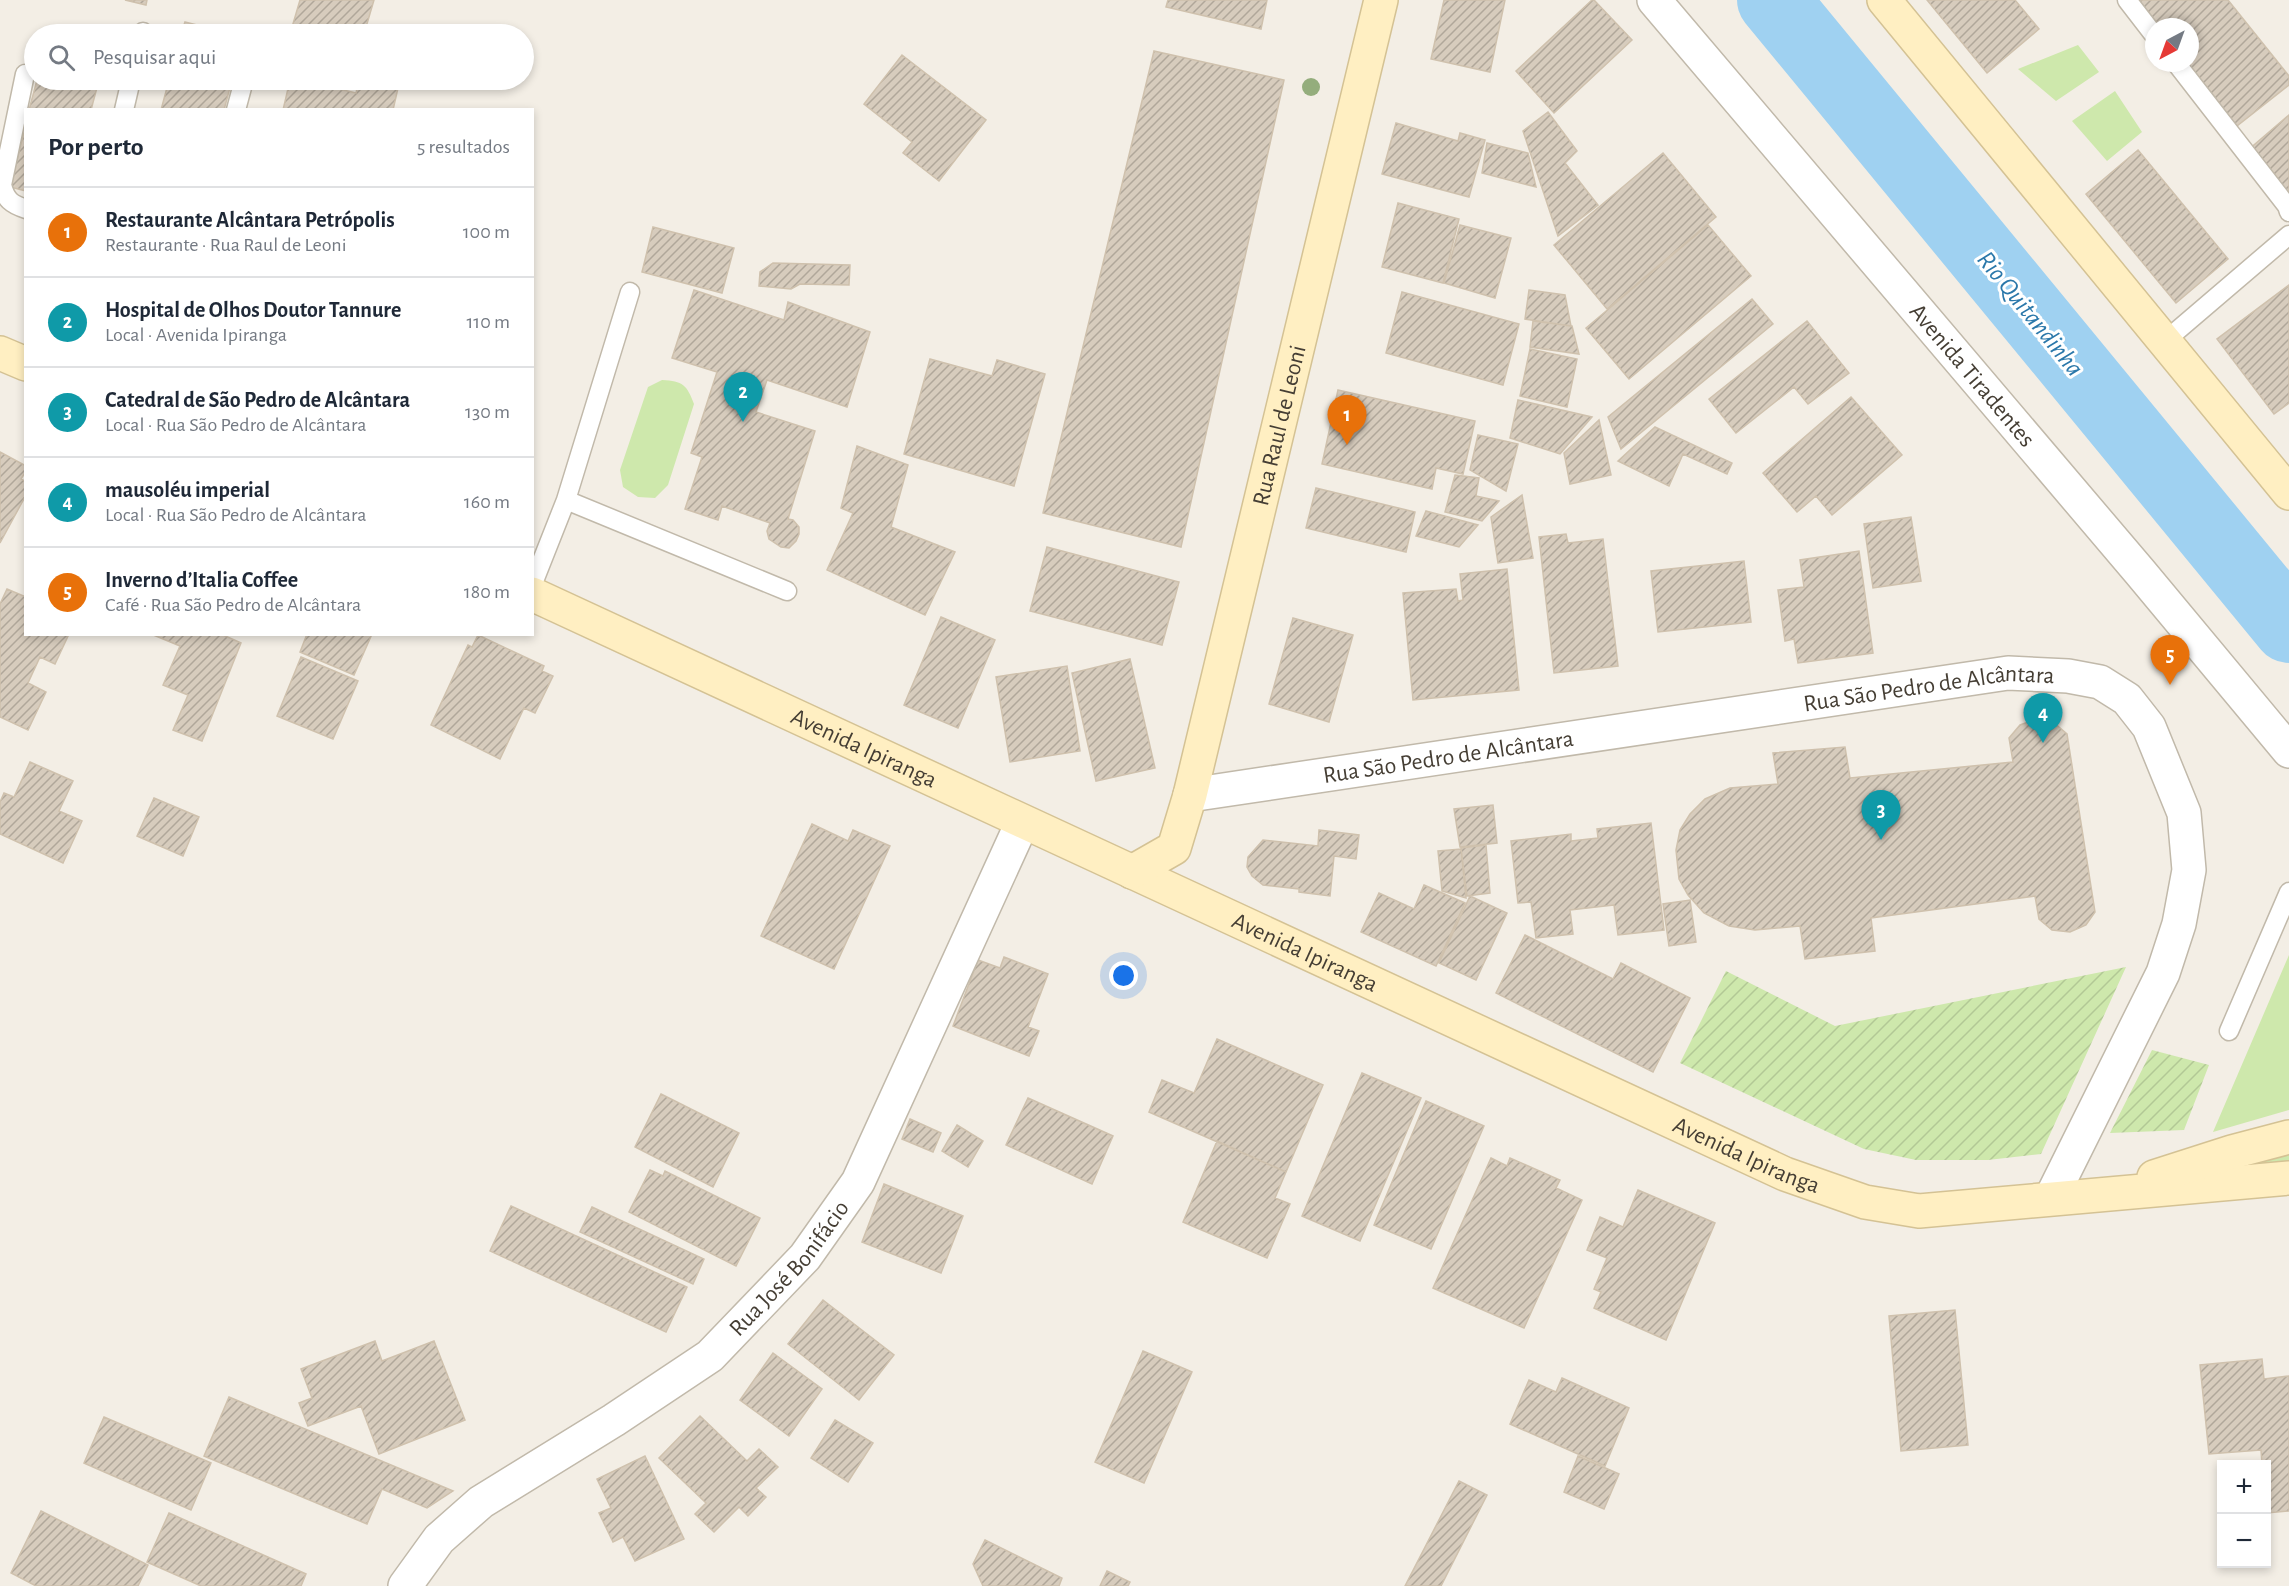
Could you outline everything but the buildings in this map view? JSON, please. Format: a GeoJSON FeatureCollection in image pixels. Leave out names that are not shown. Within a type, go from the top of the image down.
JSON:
{"type":"FeatureCollection","features":[{"type":"Feature","properties":{"kind":"main road","name":"Rua Raul de Leoni"},"geometry":{"type":"LineString","coordinates":[[1174,848],[1190,795],[1381,0]]}},
{"type":"Feature","properties":{"kind":"main road"},"geometry":{"type":"LineString","coordinates":[[1884,0],[2289,493]]}},
{"type":"Feature","properties":{"kind":"main road"},"geometry":{"type":"LineString","coordinates":[[0,353],[24,363]]}},
{"type":"Feature","properties":{"kind":"main road","name":"Avenida Ipiranga"},"geometry":{"type":"LineString","coordinates":[[534,595],[1022,823],[1795,1178],[1865,1202],[1919,1211],[2289,1178]]}},
{"type":"Feature","properties":{"kind":"main road"},"geometry":{"type":"LineString","coordinates":[[1132,872],[1174,848],[1196,902]]}},
{"type":"Feature","properties":{"kind":"main road","name":"Avenida Ipiranga"},"geometry":{"type":"LineString","coordinates":[[2101,1194],[2232,1152],[2289,1137]]}},
{"type":"Feature","properties":{"kind":"street","name":"Avenida Tiradentes"},"geometry":{"type":"LineString","coordinates":[[1654,0],[2289,751]]}},
{"type":"Feature","properties":{"kind":"street","name":"Rua São Pedro de Alcântara"},"geometry":{"type":"LineString","coordinates":[[1190,795],[2008,673],[2068,676],[2100,682],[2127,699],[2149,727],[2184,813],[2189,870],[2179,924],[2163,973],[2051,1198]]}},
{"type":"Feature","properties":{"kind":"street","name":"Rua José Bonifácio"},"geometry":{"type":"LineString","coordinates":[[405,1586],[439,1539],[481,1502],[614,1420],[710,1356],[805,1257],[858,1182],[1022,823]]}},
{"type":"Feature","properties":{"kind":"lane"},"geometry":{"type":"LineString","coordinates":[[2127,0],[2145,23]]}},
{"type":"Feature","properties":{"kind":"lane"},"geometry":{"type":"LineString","coordinates":[[2183,72],[2289,212]]}},
{"type":"Feature","properties":{"kind":"lane"},"geometry":{"type":"LineString","coordinates":[[24,79],[2,185],[5,197],[13,205],[24,208]]}},
{"type":"Feature","properties":{"kind":"lane"},"geometry":{"type":"LineString","coordinates":[[124,108],[129,90]]}},
{"type":"Feature","properties":{"kind":"lane"},"geometry":{"type":"LineString","coordinates":[[237,108],[241,90]]}},
{"type":"Feature","properties":{"kind":"lane"},"geometry":{"type":"LineString","coordinates":[[2164,341],[2289,235]]}},
{"type":"Feature","properties":{"kind":"lane"},"geometry":{"type":"LineString","coordinates":[[534,581],[566,500],[630,292]]}},
{"type":"Feature","properties":{"kind":"lane"},"geometry":{"type":"LineString","coordinates":[[566,500],[787,591]]}},
{"type":"Feature","properties":{"kind":"lane"},"geometry":{"type":"LineString","coordinates":[[2229,1031],[2289,892]]}},
{"type":"Feature","properties":{"kind":"green space"},"geometry":{"type":"Polygon","coordinates":[[[2078,45],[2099,72],[2056,101],[2018,69],[2078,45]]]}},
{"type":"Feature","properties":{"kind":"green space"},"geometry":{"type":"Polygon","coordinates":[[[2115,91],[2142,132],[2107,161],[2072,121],[2115,91]]]}},
{"type":"Feature","properties":{"kind":"green space"},"geometry":{"type":"Polygon","coordinates":[[[662,380],[683,385],[694,404],[668,485],[655,498],[638,497],[623,487],[620,470],[648,387],[662,380]]]}},
{"type":"Feature","properties":{"kind":"green space"},"geometry":{"type":"Polygon","coordinates":[[[2289,955],[2289,1110],[2213,1132],[2289,955]]]}},
{"type":"Feature","properties":{"kind":"green space"},"geometry":{"type":"Polygon","coordinates":[[[2126,967],[2041,1154],[1988,1160],[1916,1160],[1864,1149],[1680,1063],[1726,971],[1835,1026],[2126,967]]]}},
{"type":"Feature","properties":{"kind":"green space"},"geometry":{"type":"Polygon","coordinates":[[[2152,1050],[2209,1065],[2184,1130],[2110,1133],[2152,1050]]]}},
{"type":"Feature","properties":{"kind":"green space"},"geometry":{"type":"Polygon","coordinates":[[[2289,1155],[2289,1163],[2207,1173],[2289,1155]]]}},
{"type":"Feature","properties":{"kind":"waterway","name":"Rio Quitandinha"},"geometry":{"type":"LineString","coordinates":[[1773,0],[2289,627]]}},
{"type":"Feature","properties":{"kind":"place","name":"Hospital de Olhos Doutor Tannure"},"geometry":{"type":"Point","coordinates":[743,422]}},
{"type":"Feature","properties":{"kind":"place","name":"Restaurante Alcântara Petrópolis"},"geometry":{"type":"Point","coordinates":[1347,445]}},
{"type":"Feature","properties":{"kind":"place","name":"Inverno d’Italia Coffee"},"geometry":{"type":"Point","coordinates":[2170,685]}},
{"type":"Feature","properties":{"kind":"place","name":"mausoléu imperial"},"geometry":{"type":"Point","coordinates":[2043,743]}},
{"type":"Feature","properties":{"kind":"place","name":"Catedral de São Pedro de Alcântara"},"geometry":{"type":"Point","coordinates":[1881,840]}}]}
